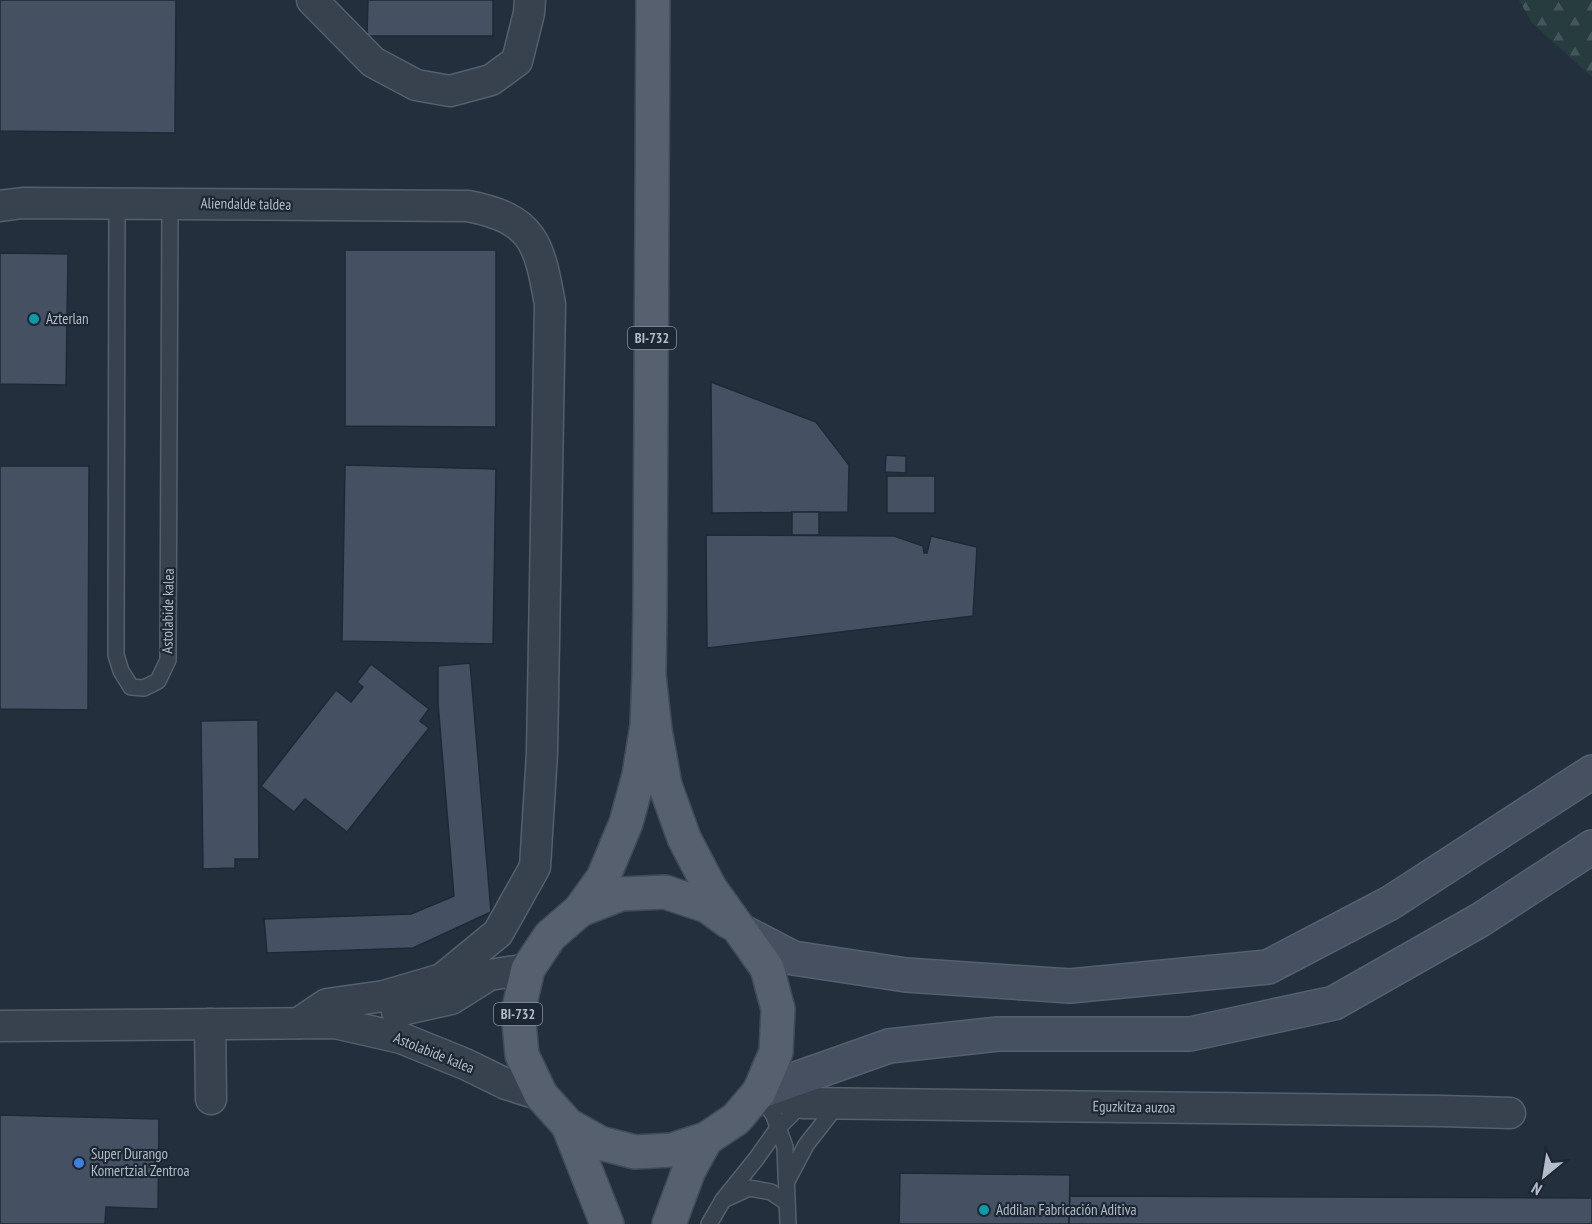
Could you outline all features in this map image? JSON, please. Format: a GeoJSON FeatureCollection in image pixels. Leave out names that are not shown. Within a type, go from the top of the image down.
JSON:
{"type":"FeatureCollection","features":[{"type":"Feature","properties":{"kind":"main road","name":"BI-732"},"geometry":{"type":"LineString","coordinates":[[649,675],[655,730],[665,785],[684,838],[710,888],[767,968],[778,1009],[776,1052],[759,1092],[736,1119],[706,1139],[672,1150],[635,1152],[600,1143],[568,1125],[540,1095],[522,1055],[518,1012],[528,969],[550,936],[580,910],[603,878],[626,823],[639,775],[647,725],[650,605],[653,0]]}},
{"type":"Feature","properties":{"kind":"main road"},"geometry":{"type":"LineString","coordinates":[[743,932],[793,958],[906,975],[1070,987],[1268,967],[1390,903],[1592,772]]}},
{"type":"Feature","properties":{"kind":"main road"},"geometry":{"type":"LineString","coordinates":[[759,1092],[889,1046],[998,1034],[1190,1034],[1334,1003],[1480,920],[1592,847]]}},
{"type":"Feature","properties":{"kind":"main road","name":"BI-732"},"geometry":{"type":"LineString","coordinates":[[580,910],[621,894],[665,892],[707,906],[743,932]]}},
{"type":"Feature","properties":{"kind":"main road","name":"BI-732"},"geometry":{"type":"LineString","coordinates":[[568,1125],[607,1224]]}},
{"type":"Feature","properties":{"kind":"main road","name":"BI-732"},"geometry":{"type":"LineString","coordinates":[[669,1224],[689,1170],[706,1139]]}},
{"type":"Feature","properties":{"kind":"street"},"geometry":{"type":"LineString","coordinates":[[312,0],[373,62],[416,85],[450,91],[491,80],[517,61],[530,0]]}},
{"type":"Feature","properties":{"kind":"street","name":"Aliendalde taldea"},"geometry":{"type":"LineString","coordinates":[[8,202],[468,206],[489,210],[511,220],[524,230],[540,254],[550,304],[543,753],[535,867],[498,933],[442,979],[384,996],[327,1004],[299,1023]]}},
{"type":"Feature","properties":{"kind":"street"},"geometry":{"type":"LineString","coordinates":[[335,1023],[451,999],[489,975],[528,969]]}},
{"type":"Feature","properties":{"kind":"street","name":"Astolabide kalea"},"geometry":{"type":"LineString","coordinates":[[0,1026],[335,1023],[401,1038],[465,1064],[506,1084],[540,1095]]}},
{"type":"Feature","properties":{"kind":"street"},"geometry":{"type":"LineString","coordinates":[[210,1024],[211,1099]]}},
{"type":"Feature","properties":{"kind":"street","name":"Eguzkitza auzoa"},"geometry":{"type":"LineString","coordinates":[[759,1092],[803,1103],[838,1104],[1510,1113]]}},
{"type":"Feature","properties":{"kind":"lane","name":"Astolabide kalea"},"geometry":{"type":"LineString","coordinates":[[117,203],[116,655],[121,671],[131,687],[144,688],[158,681],[168,660],[170,204]]}},
{"type":"Feature","properties":{"kind":"lane"},"geometry":{"type":"LineString","coordinates":[[759,1092],[774,1116],[785,1147],[788,1224]]}},
{"type":"Feature","properties":{"kind":"lane"},"geometry":{"type":"LineString","coordinates":[[709,1224],[723,1200],[778,1128],[803,1103]]}},
{"type":"Feature","properties":{"kind":"lane"},"geometry":{"type":"LineString","coordinates":[[786,1184],[806,1145],[838,1104]]}},
{"type":"Feature","properties":{"kind":"lane"},"geometry":{"type":"LineString","coordinates":[[723,1200],[749,1188],[771,1192],[786,1202]]}},
{"type":"Feature","properties":{"kind":"green space"},"geometry":{"type":"Polygon","coordinates":[[[1519,0],[1592,0],[1592,77],[1532,23],[1519,0]]]}},
{"type":"Feature","properties":{"kind":"building"},"geometry":{"type":"Polygon","coordinates":[[[0,0],[176,0],[175,133],[0,131],[0,0]]]}},
{"type":"Feature","properties":{"kind":"building"},"geometry":{"type":"Polygon","coordinates":[[[368,0],[493,0],[493,36],[367,36],[368,0]]]}},
{"type":"Feature","properties":{"kind":"building"},"geometry":{"type":"Polygon","coordinates":[[[345,250],[496,250],[496,427],[345,426],[345,250]]]}},
{"type":"Feature","properties":{"kind":"building","name":"Azterlan"},"geometry":{"type":"Polygon","coordinates":[[[0,253],[68,254],[66,385],[0,384],[0,253]]]}},
{"type":"Feature","properties":{"kind":"building"},"geometry":{"type":"Polygon","coordinates":[[[711,382],[816,422],[849,465],[848,512],[712,513],[711,382]]]}},
{"type":"Feature","properties":{"kind":"building"},"geometry":{"type":"Polygon","coordinates":[[[886,455],[906,456],[906,473],[885,472],[886,455]]]}},
{"type":"Feature","properties":{"kind":"building"},"geometry":{"type":"Polygon","coordinates":[[[345,465],[496,469],[493,644],[342,641],[345,465]]]}},
{"type":"Feature","properties":{"kind":"building"},"geometry":{"type":"Polygon","coordinates":[[[0,466],[89,466],[88,710],[0,709],[0,466]]]}},
{"type":"Feature","properties":{"kind":"building"},"geometry":{"type":"Polygon","coordinates":[[[887,476],[935,476],[935,513],[887,513],[887,476]]]}},
{"type":"Feature","properties":{"kind":"building"},"geometry":{"type":"Polygon","coordinates":[[[792,512],[819,512],[819,535],[792,535],[792,512]]]}},
{"type":"Feature","properties":{"kind":"building"},"geometry":{"type":"Polygon","coordinates":[[[706,535],[894,536],[923,546],[924,553],[927,553],[931,536],[977,547],[973,616],[707,648],[706,535]]]}},
{"type":"Feature","properties":{"kind":"building"},"geometry":{"type":"Polygon","coordinates":[[[470,663],[491,912],[413,948],[267,953],[264,919],[411,914],[454,896],[438,703],[438,666],[470,663]]]}},
{"type":"Feature","properties":{"kind":"building"},"geometry":{"type":"Polygon","coordinates":[[[371,664],[429,709],[420,721],[429,728],[347,832],[305,799],[294,812],[261,786],[336,690],[351,702],[363,687],[357,682],[371,664]]]}},
{"type":"Feature","properties":{"kind":"building"},"geometry":{"type":"Polygon","coordinates":[[[258,720],[259,859],[235,859],[235,868],[203,869],[201,721],[258,720]]]}},
{"type":"Feature","properties":{"kind":"building","name":"Super Durango Komertzial Zentroa"},"geometry":{"type":"Polygon","coordinates":[[[0,1115],[159,1119],[158,1209],[106,1207],[105,1224],[0,1224],[0,1115]]]}},
{"type":"Feature","properties":{"kind":"building","name":"Addilan Fabricación Aditiva"},"geometry":{"type":"Polygon","coordinates":[[[900,1173],[1070,1175],[1069,1224],[899,1224],[900,1173]]]}},
{"type":"Feature","properties":{"kind":"building"},"geometry":{"type":"Polygon","coordinates":[[[1070,1196],[1592,1198],[1592,1224],[1069,1224],[1070,1196]]]}},
{"type":"Feature","properties":{"kind":"place","name":"Azterlan"},"geometry":{"type":"Point","coordinates":[34,319]}},
{"type":"Feature","properties":{"kind":"place","name":"Super Durango Komertzial Zentroa"},"geometry":{"type":"Point","coordinates":[79,1163]}},
{"type":"Feature","properties":{"kind":"place","name":"Addilan Fabricación Aditiva"},"geometry":{"type":"Point","coordinates":[984,1210]}}]}
